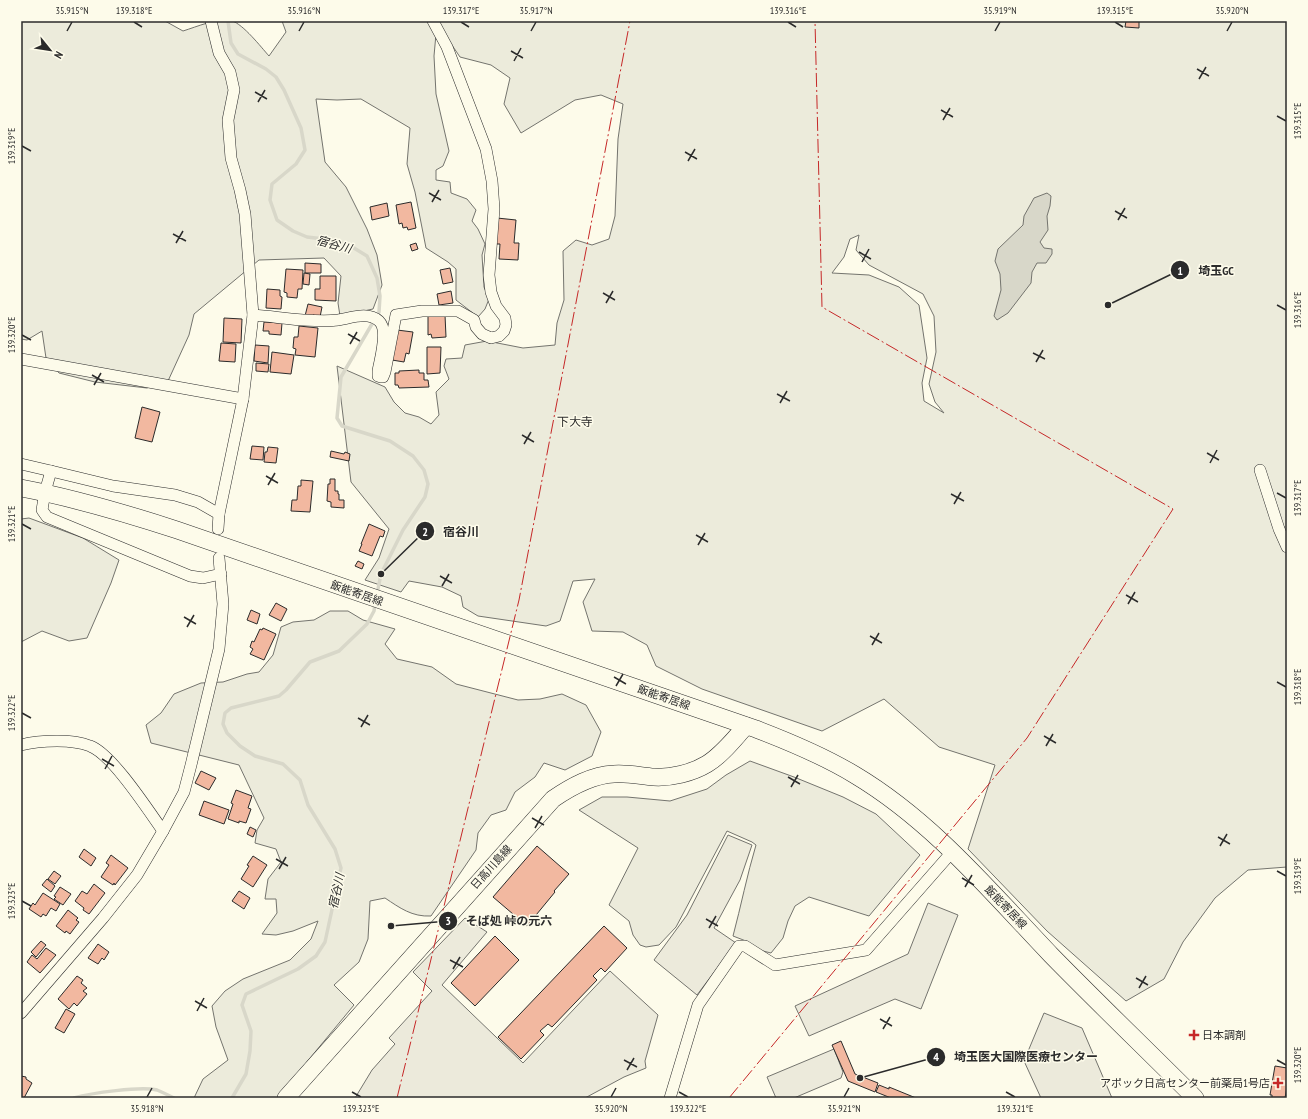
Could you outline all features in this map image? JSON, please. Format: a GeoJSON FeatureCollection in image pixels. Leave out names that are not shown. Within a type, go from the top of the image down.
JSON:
{"type":"FeatureCollection","features":[{"type":"Feature","properties":{"kind":"main road","name":"飯能寄居線"},"geometry":{"type":"LineString","coordinates":[[21,488],[86,502],[139,518],[746,726],[801,747],[856,776],[906,811],[952,852],[1109,1014],[1195,1098]]}},
{"type":"Feature","properties":{"kind":"main road","name":"日高川島線"},"geometry":{"type":"LineString","coordinates":[[286,1098],[553,799],[577,784],[603,776],[614,774],[655,777],[666,776],[690,771],[706,765],[716,758],[746,726]]}},
{"type":"Feature","properties":{"kind":"street"},"geometry":{"type":"LineString","coordinates":[[211,21],[219,53],[230,72],[234,90],[228,120],[228,128],[231,158],[245,214],[253,315],[243,399],[219,514],[218,529]]}},
{"type":"Feature","properties":{"kind":"street"},"geometry":{"type":"LineString","coordinates":[[253,315],[325,321],[360,316],[371,317],[380,322],[384,330],[384,340],[378,371],[378,376],[381,377],[383,377],[385,372],[396,315],[422,311],[458,311],[474,320],[476,327],[482,334],[491,338],[500,336],[504,331],[506,325],[505,318],[496,306],[493,299],[489,275],[494,209],[492,181],[486,149],[448,47],[433,21]]}},
{"type":"Feature","properties":{"kind":"street"},"geometry":{"type":"LineString","coordinates":[[21,359],[243,399]]}},
{"type":"Feature","properties":{"kind":"street"},"geometry":{"type":"LineString","coordinates":[[21,464],[113,486],[181,496],[198,502],[219,514]]}},
{"type":"Feature","properties":{"kind":"street"},"geometry":{"type":"LineString","coordinates":[[1260,470],[1279,529],[1287,547]]}},
{"type":"Feature","properties":{"kind":"street"},"geometry":{"type":"LineString","coordinates":[[51,471],[42,510],[47,517],[190,576],[203,578],[221,574]]}},
{"type":"Feature","properties":{"kind":"street"},"geometry":{"type":"LineString","coordinates":[[21,1013],[103,918],[137,875],[184,792],[192,765],[219,649],[223,604],[219,558]]}},
{"type":"Feature","properties":{"kind":"street"},"geometry":{"type":"LineString","coordinates":[[21,745],[49,741],[72,741],[92,746],[107,757],[123,776],[163,831]]}},
{"type":"Feature","properties":{"kind":"street"},"geometry":{"type":"LineString","coordinates":[[670,1098],[698,1005],[739,946],[744,946],[774,964],[866,950],[952,852]]}},
{"type":"Feature","properties":{"kind":"shaded area"},"geometry":{"type":"Polygon","coordinates":[[[227,20],[241,26],[252,36],[269,56],[286,32],[282,21],[1287,21],[1287,867],[1248,870],[1215,898],[1183,942],[1164,979],[1126,1001],[1047,931],[968,849],[995,765],[939,747],[884,699],[822,731],[702,689],[656,666],[647,645],[623,632],[592,631],[583,602],[595,579],[573,581],[560,621],[546,626],[478,616],[463,607],[461,596],[442,587],[409,581],[401,592],[365,580],[379,558],[389,529],[351,482],[337,366],[385,387],[394,402],[405,413],[419,417],[431,424],[439,415],[436,392],[449,379],[444,366],[446,359],[462,358],[465,345],[487,341],[523,348],[555,345],[557,323],[564,300],[563,251],[576,240],[592,245],[609,239],[615,216],[618,139],[623,104],[601,95],[575,100],[521,133],[504,104],[510,78],[491,65],[460,57],[437,23],[434,56],[436,94],[449,151],[443,166],[436,170],[436,180],[450,182],[451,193],[467,199],[476,210],[472,221],[478,229],[485,244],[482,255],[484,287],[489,299],[485,309],[478,317],[456,300],[456,269],[426,248],[415,192],[407,164],[410,128],[361,99],[316,99],[325,162],[346,187],[367,229],[377,255],[382,285],[373,309],[340,316],[338,303],[341,276],[324,258],[259,260],[194,314],[189,335],[168,381],[147,388],[95,382],[59,373],[46,358],[42,331],[27,340],[21,339],[21,21],[165,21],[183,31],[208,23],[227,20]],[[859,235],[850,239],[844,257],[832,273],[869,275],[899,287],[919,305],[927,358],[922,383],[924,401],[944,413],[935,402],[929,384],[936,352],[934,316],[923,294],[869,265],[856,250],[859,235]]]}},
{"type":"Feature","properties":{"kind":"shaded area"},"geometry":{"type":"Polygon","coordinates":[[[1047,193],[1051,196],[1047,216],[1048,230],[1040,242],[1044,248],[1052,249],[1052,254],[1046,263],[1037,263],[1032,272],[1031,283],[1008,313],[997,320],[994,316],[1001,290],[1000,274],[995,261],[998,249],[1023,225],[1024,216],[1034,198],[1047,193]]]}},
{"type":"Feature","properties":{"kind":"shaded area"},"geometry":{"type":"Polygon","coordinates":[[[29,518],[83,538],[119,560],[111,583],[87,638],[69,641],[42,631],[21,642],[21,519],[29,518]]]}},
{"type":"Feature","properties":{"kind":"shaded area"},"geometry":{"type":"Polygon","coordinates":[[[330,611],[348,611],[363,620],[395,629],[385,644],[397,659],[432,667],[456,684],[518,700],[540,699],[562,694],[586,705],[601,732],[592,756],[565,770],[544,763],[535,777],[515,792],[506,810],[491,815],[478,833],[476,850],[431,916],[412,913],[385,898],[370,901],[368,939],[359,962],[334,985],[354,1005],[277,1098],[194,1098],[203,1079],[228,1060],[216,1027],[212,1006],[225,991],[243,979],[290,960],[311,939],[318,921],[293,931],[276,935],[262,934],[277,913],[276,899],[265,899],[268,879],[281,862],[276,849],[255,843],[257,830],[264,818],[239,765],[151,743],[146,725],[161,713],[174,694],[201,683],[223,682],[247,674],[259,672],[273,655],[281,627],[293,622],[314,620],[330,611]]]}},
{"type":"Feature","properties":{"kind":"shaded area"},"geometry":{"type":"Polygon","coordinates":[[[750,761],[843,797],[876,814],[920,855],[869,916],[809,897],[795,906],[788,921],[783,938],[771,953],[759,950],[746,941],[733,936],[756,845],[727,831],[676,927],[659,945],[646,947],[640,945],[633,935],[629,921],[609,905],[638,848],[579,810],[602,797],[627,797],[670,801],[707,789],[726,775],[750,761]]]}},
{"type":"Feature","properties":{"kind":"shaded area"},"geometry":{"type":"Polygon","coordinates":[[[728,835],[752,845],[740,880],[714,928],[736,943],[697,995],[654,960],[687,915],[728,835]]]}},
{"type":"Feature","properties":{"kind":"shaded area"},"geometry":{"type":"Polygon","coordinates":[[[928,903],[958,915],[921,1009],[895,999],[809,1036],[795,1006],[908,954],[928,903]]]}},
{"type":"Feature","properties":{"kind":"shaded area"},"geometry":{"type":"Polygon","coordinates":[[[465,918],[487,932],[442,985],[523,1063],[610,971],[658,1015],[645,1061],[646,1068],[624,1077],[585,1098],[355,1098],[372,1070],[395,1044],[389,1038],[432,991],[413,972],[465,918]]]}},
{"type":"Feature","properties":{"kind":"shaded area"},"geometry":{"type":"Polygon","coordinates":[[[1044,1013],[1082,1028],[1112,1098],[1041,1098],[1024,1061],[1044,1013]]]}},
{"type":"Feature","properties":{"kind":"shaded area"},"geometry":{"type":"Polygon","coordinates":[[[834,1049],[843,1072],[841,1078],[794,1098],[776,1098],[767,1077],[834,1049]]]}},
{"type":"Feature","properties":{"kind":"building"},"geometry":{"type":"Polygon","coordinates":[[[1126,21],[1139,21],[1139,28],[1125,27],[1126,21]]]}},
{"type":"Feature","properties":{"kind":"building"},"geometry":{"type":"Polygon","coordinates":[[[411,202],[416,228],[408,230],[407,227],[403,228],[402,223],[399,224],[396,205],[411,202]]]}},
{"type":"Feature","properties":{"kind":"building"},"geometry":{"type":"Polygon","coordinates":[[[387,203],[389,216],[372,220],[370,207],[387,203]]]}},
{"type":"Feature","properties":{"kind":"building"},"geometry":{"type":"Polygon","coordinates":[[[497,218],[516,220],[514,243],[519,243],[518,260],[499,259],[500,244],[495,244],[497,218]]]}},
{"type":"Feature","properties":{"kind":"building"},"geometry":{"type":"Polygon","coordinates":[[[416,243],[418,249],[412,251],[410,245],[416,243]]]}},
{"type":"Feature","properties":{"kind":"building"},"geometry":{"type":"Polygon","coordinates":[[[305,263],[321,264],[321,273],[305,273],[305,263]]]}},
{"type":"Feature","properties":{"kind":"building"},"geometry":{"type":"Polygon","coordinates":[[[450,268],[453,282],[443,284],[440,270],[450,268]]]}},
{"type":"Feature","properties":{"kind":"building"},"geometry":{"type":"Polygon","coordinates":[[[286,269],[303,270],[302,289],[298,289],[297,298],[287,297],[287,293],[284,292],[286,269]]]}},
{"type":"Feature","properties":{"kind":"building"},"geometry":{"type":"Polygon","coordinates":[[[304,273],[310,274],[309,285],[303,284],[304,273]]]}},
{"type":"Feature","properties":{"kind":"building"},"geometry":{"type":"Polygon","coordinates":[[[320,276],[336,276],[336,301],[315,300],[315,289],[320,289],[320,276]]]}},
{"type":"Feature","properties":{"kind":"building"},"geometry":{"type":"Polygon","coordinates":[[[267,289],[280,290],[280,296],[282,297],[281,309],[266,308],[267,289]]]}},
{"type":"Feature","properties":{"kind":"building"},"geometry":{"type":"Polygon","coordinates":[[[451,291],[453,303],[439,305],[437,294],[451,291]]]}},
{"type":"Feature","properties":{"kind":"building"},"geometry":{"type":"Polygon","coordinates":[[[308,304],[322,307],[320,317],[313,315],[312,317],[305,316],[308,304]]]}},
{"type":"Feature","properties":{"kind":"building"},"geometry":{"type":"Polygon","coordinates":[[[445,315],[446,337],[432,338],[431,334],[428,335],[428,316],[445,315]]]}},
{"type":"Feature","properties":{"kind":"building"},"geometry":{"type":"Polygon","coordinates":[[[224,318],[242,319],[241,343],[223,342],[224,318]]]}},
{"type":"Feature","properties":{"kind":"building"},"geometry":{"type":"Polygon","coordinates":[[[264,322],[282,323],[281,335],[269,334],[269,331],[263,331],[264,322]]]}},
{"type":"Feature","properties":{"kind":"building"},"geometry":{"type":"Polygon","coordinates":[[[299,326],[318,328],[315,357],[295,355],[296,349],[293,348],[294,337],[298,337],[299,326]]]}},
{"type":"Feature","properties":{"kind":"building"},"geometry":{"type":"Polygon","coordinates":[[[397,330],[413,332],[409,354],[406,353],[404,362],[392,360],[397,330]]]}},
{"type":"Feature","properties":{"kind":"building"},"geometry":{"type":"Polygon","coordinates":[[[221,343],[236,344],[235,362],[219,361],[221,343]]]}},
{"type":"Feature","properties":{"kind":"building"},"geometry":{"type":"Polygon","coordinates":[[[255,345],[269,346],[268,363],[254,361],[255,345]]]}},
{"type":"Feature","properties":{"kind":"building"},"geometry":{"type":"Polygon","coordinates":[[[427,347],[441,347],[440,373],[427,374],[427,347]]]}},
{"type":"Feature","properties":{"kind":"building"},"geometry":{"type":"Polygon","coordinates":[[[272,352],[294,355],[291,374],[270,372],[272,352]]]}},
{"type":"Feature","properties":{"kind":"building"},"geometry":{"type":"Polygon","coordinates":[[[256,363],[269,364],[268,372],[256,371],[256,363]]]}},
{"type":"Feature","properties":{"kind":"building"},"geometry":{"type":"Polygon","coordinates":[[[419,370],[419,373],[424,373],[424,380],[428,380],[429,387],[399,388],[398,385],[395,385],[395,373],[399,373],[399,371],[419,370]]]}},
{"type":"Feature","properties":{"kind":"building"},"geometry":{"type":"Polygon","coordinates":[[[142,407],[160,412],[152,442],[135,438],[142,407]]]}},
{"type":"Feature","properties":{"kind":"building"},"geometry":{"type":"Polygon","coordinates":[[[252,446],[264,447],[263,460],[250,459],[252,446]]]}},
{"type":"Feature","properties":{"kind":"building"},"geometry":{"type":"Polygon","coordinates":[[[268,447],[278,448],[276,463],[264,462],[265,452],[267,452],[268,447]]]}},
{"type":"Feature","properties":{"kind":"building"},"geometry":{"type":"Polygon","coordinates":[[[331,451],[350,454],[349,461],[330,457],[331,451]]]}},
{"type":"Feature","properties":{"kind":"building"},"geometry":{"type":"Polygon","coordinates":[[[330,479],[335,479],[335,491],[338,491],[339,500],[344,500],[344,508],[331,507],[331,502],[327,501],[328,484],[330,484],[330,479]]]}},
{"type":"Feature","properties":{"kind":"building"},"geometry":{"type":"Polygon","coordinates":[[[301,480],[313,481],[310,512],[291,511],[292,500],[297,500],[298,486],[301,486],[301,480]]]}},
{"type":"Feature","properties":{"kind":"building"},"geometry":{"type":"Polygon","coordinates":[[[369,524],[385,531],[383,537],[380,536],[372,556],[359,551],[369,524]]]}},
{"type":"Feature","properties":{"kind":"building"},"geometry":{"type":"Polygon","coordinates":[[[358,561],[364,564],[362,569],[355,566],[358,561]]]}},
{"type":"Feature","properties":{"kind":"building"},"geometry":{"type":"Polygon","coordinates":[[[276,603],[287,609],[281,621],[269,615],[276,603]]]}},
{"type":"Feature","properties":{"kind":"building"},"geometry":{"type":"Polygon","coordinates":[[[251,610],[260,614],[257,624],[247,620],[251,610]]]}},
{"type":"Feature","properties":{"kind":"building"},"geometry":{"type":"Polygon","coordinates":[[[263,628],[276,634],[264,660],[250,654],[253,649],[250,647],[252,641],[254,642],[260,629],[262,630],[263,628]]]}},
{"type":"Feature","properties":{"kind":"building"},"geometry":{"type":"Polygon","coordinates":[[[201,771],[216,778],[209,790],[195,783],[201,771]]]}},
{"type":"Feature","properties":{"kind":"building"},"geometry":{"type":"Polygon","coordinates":[[[236,790],[252,796],[248,808],[251,809],[246,823],[239,821],[239,823],[228,819],[233,804],[231,803],[236,790]]]}},
{"type":"Feature","properties":{"kind":"building"},"geometry":{"type":"Polygon","coordinates":[[[204,801],[229,810],[224,824],[199,815],[204,801]]]}},
{"type":"Feature","properties":{"kind":"building"},"geometry":{"type":"Polygon","coordinates":[[[250,827],[256,830],[253,837],[247,834],[250,827]]]}},
{"type":"Feature","properties":{"kind":"building"},"geometry":{"type":"Polygon","coordinates":[[[537,846],[569,874],[527,926],[493,897],[537,846]]]}},
{"type":"Feature","properties":{"kind":"building"},"geometry":{"type":"Polygon","coordinates":[[[84,849],[96,858],[91,866],[79,857],[84,849]]]}},
{"type":"Feature","properties":{"kind":"building"},"geometry":{"type":"Polygon","coordinates":[[[111,855],[128,868],[115,885],[114,883],[113,885],[101,877],[109,865],[106,863],[111,855]]]}},
{"type":"Feature","properties":{"kind":"building"},"geometry":{"type":"Polygon","coordinates":[[[253,856],[267,865],[253,887],[241,879],[253,856]]]}},
{"type":"Feature","properties":{"kind":"building"},"geometry":{"type":"Polygon","coordinates":[[[54,871],[61,876],[55,884],[48,879],[54,871]]]}},
{"type":"Feature","properties":{"kind":"building"},"geometry":{"type":"Polygon","coordinates":[[[47,879],[55,886],[51,892],[42,885],[47,879]]]}},
{"type":"Feature","properties":{"kind":"building"},"geometry":{"type":"Polygon","coordinates":[[[94,884],[105,893],[89,914],[75,901],[82,891],[87,894],[94,884]]]}},
{"type":"Feature","properties":{"kind":"building"},"geometry":{"type":"Polygon","coordinates":[[[60,887],[71,894],[63,905],[54,899],[56,897],[54,896],[60,887]]]}},
{"type":"Feature","properties":{"kind":"building"},"geometry":{"type":"Polygon","coordinates":[[[239,891],[250,898],[244,909],[232,901],[239,891]]]}},
{"type":"Feature","properties":{"kind":"building"},"geometry":{"type":"Polygon","coordinates":[[[43,893],[60,904],[56,911],[51,908],[46,916],[43,914],[41,917],[29,909],[33,903],[35,905],[43,893]]]}},
{"type":"Feature","properties":{"kind":"building"},"geometry":{"type":"Polygon","coordinates":[[[68,910],[78,918],[76,920],[79,922],[70,934],[66,931],[65,933],[56,926],[68,910]]]}},
{"type":"Feature","properties":{"kind":"building"},"geometry":{"type":"Polygon","coordinates":[[[604,926],[627,948],[605,972],[601,968],[593,976],[597,980],[552,1027],[548,1024],[540,1031],[544,1035],[521,1059],[498,1037],[604,926]]]}},
{"type":"Feature","properties":{"kind":"building"},"geometry":{"type":"Polygon","coordinates":[[[495,936],[519,960],[475,1006],[451,983],[495,936]]]}},
{"type":"Feature","properties":{"kind":"building"},"geometry":{"type":"Polygon","coordinates":[[[41,941],[46,945],[36,957],[31,952],[41,941]]]}},
{"type":"Feature","properties":{"kind":"building"},"geometry":{"type":"Polygon","coordinates":[[[98,944],[109,952],[104,960],[102,958],[98,964],[88,958],[98,944]]]}},
{"type":"Feature","properties":{"kind":"building"},"geometry":{"type":"Polygon","coordinates":[[[46,948],[56,955],[40,973],[27,962],[32,955],[37,959],[46,948]]]}},
{"type":"Feature","properties":{"kind":"building"},"geometry":{"type":"Polygon","coordinates":[[[77,976],[83,980],[81,983],[87,988],[83,991],[87,994],[77,1006],[74,1003],[69,1009],[58,999],[77,976]]]}},
{"type":"Feature","properties":{"kind":"building"},"geometry":{"type":"Polygon","coordinates":[[[66,1009],[75,1014],[64,1033],[55,1028],[66,1009]]]}},
{"type":"Feature","properties":{"kind":"building"},"geometry":{"type":"Polygon","coordinates":[[[841,1041],[855,1074],[878,1083],[875,1092],[848,1081],[832,1045],[841,1041]]]}},
{"type":"Feature","properties":{"kind":"building"},"geometry":{"type":"Polygon","coordinates":[[[1275,1066],[1287,1068],[1285,1098],[1272,1098],[1272,1095],[1270,1095],[1275,1066]]]}},
{"type":"Feature","properties":{"kind":"building"},"geometry":{"type":"Polygon","coordinates":[[[21,1076],[26,1077],[26,1079],[32,1083],[24,1098],[21,1098],[21,1076]]]}},
{"type":"Feature","properties":{"kind":"building"},"geometry":{"type":"Polygon","coordinates":[[[879,1085],[889,1089],[889,1087],[916,1098],[891,1098],[876,1092],[879,1085]]]}},
{"type":"Feature","properties":{"kind":"waterway","name":"宿谷川"},"geometry":{"type":"LineString","coordinates":[[228,21],[231,43],[238,54],[266,69],[276,77],[284,90],[301,128],[305,150],[296,164],[272,184],[270,200],[277,220],[293,231],[307,237],[324,239],[349,245],[367,256],[377,278],[380,296],[379,312],[341,377],[337,418],[342,426],[390,441],[413,456],[424,470],[428,484],[425,497],[403,530],[381,574],[377,594]]}},
{"type":"Feature","properties":{"kind":"waterway","name":"宿谷川"},"geometry":{"type":"LineString","coordinates":[[232,1098],[246,1074],[250,1051],[251,1031],[242,1005],[246,994],[298,969],[316,956],[325,942],[341,868],[335,849],[308,805],[300,780],[283,764],[255,756],[240,746],[227,733],[223,724],[225,713],[231,708],[279,696],[310,662],[339,651],[367,624],[374,611],[375,604]]}},
{"type":"Feature","properties":{"kind":"waterway","name":"宿谷川"},"geometry":{"type":"LineString","coordinates":[[74,1098],[128,1089],[157,1090],[174,1098]]}},
{"type":"Feature","properties":{"kind":"power"},"geometry":{"type":"LineString","coordinates":[[397,1098],[519,600],[630,21]]}},
{"type":"Feature","properties":{"kind":"power"},"geometry":{"type":"LineString","coordinates":[[729,1098],[1027,738],[1173,509],[822,307],[815,21]]}},
{"type":"Feature","properties":{"kind":"place","name":"埼玉GC"},"geometry":{"type":"Point","coordinates":[1108,305]}},
{"type":"Feature","properties":{"kind":"place","name":"宿谷川"},"geometry":{"type":"Point","coordinates":[381,574]}},
{"type":"Feature","properties":{"kind":"place","name":"そば処 峠の元六"},"geometry":{"type":"Point","coordinates":[391,926]}},
{"type":"Feature","properties":{"kind":"place","name":"日本調剤"},"geometry":{"type":"Point","coordinates":[1194,1035]}},
{"type":"Feature","properties":{"kind":"place","name":"埼玉医大国際医療センター"},"geometry":{"type":"Point","coordinates":[860,1078]}},
{"type":"Feature","properties":{"kind":"place","name":"アポック日高センター前薬局1号店"},"geometry":{"type":"Point","coordinates":[1278,1083]}},
{"type":"Feature","properties":{"kind":"district","name":"下大寺"},"geometry":{"type":"Point","coordinates":[575,421]}}]}
